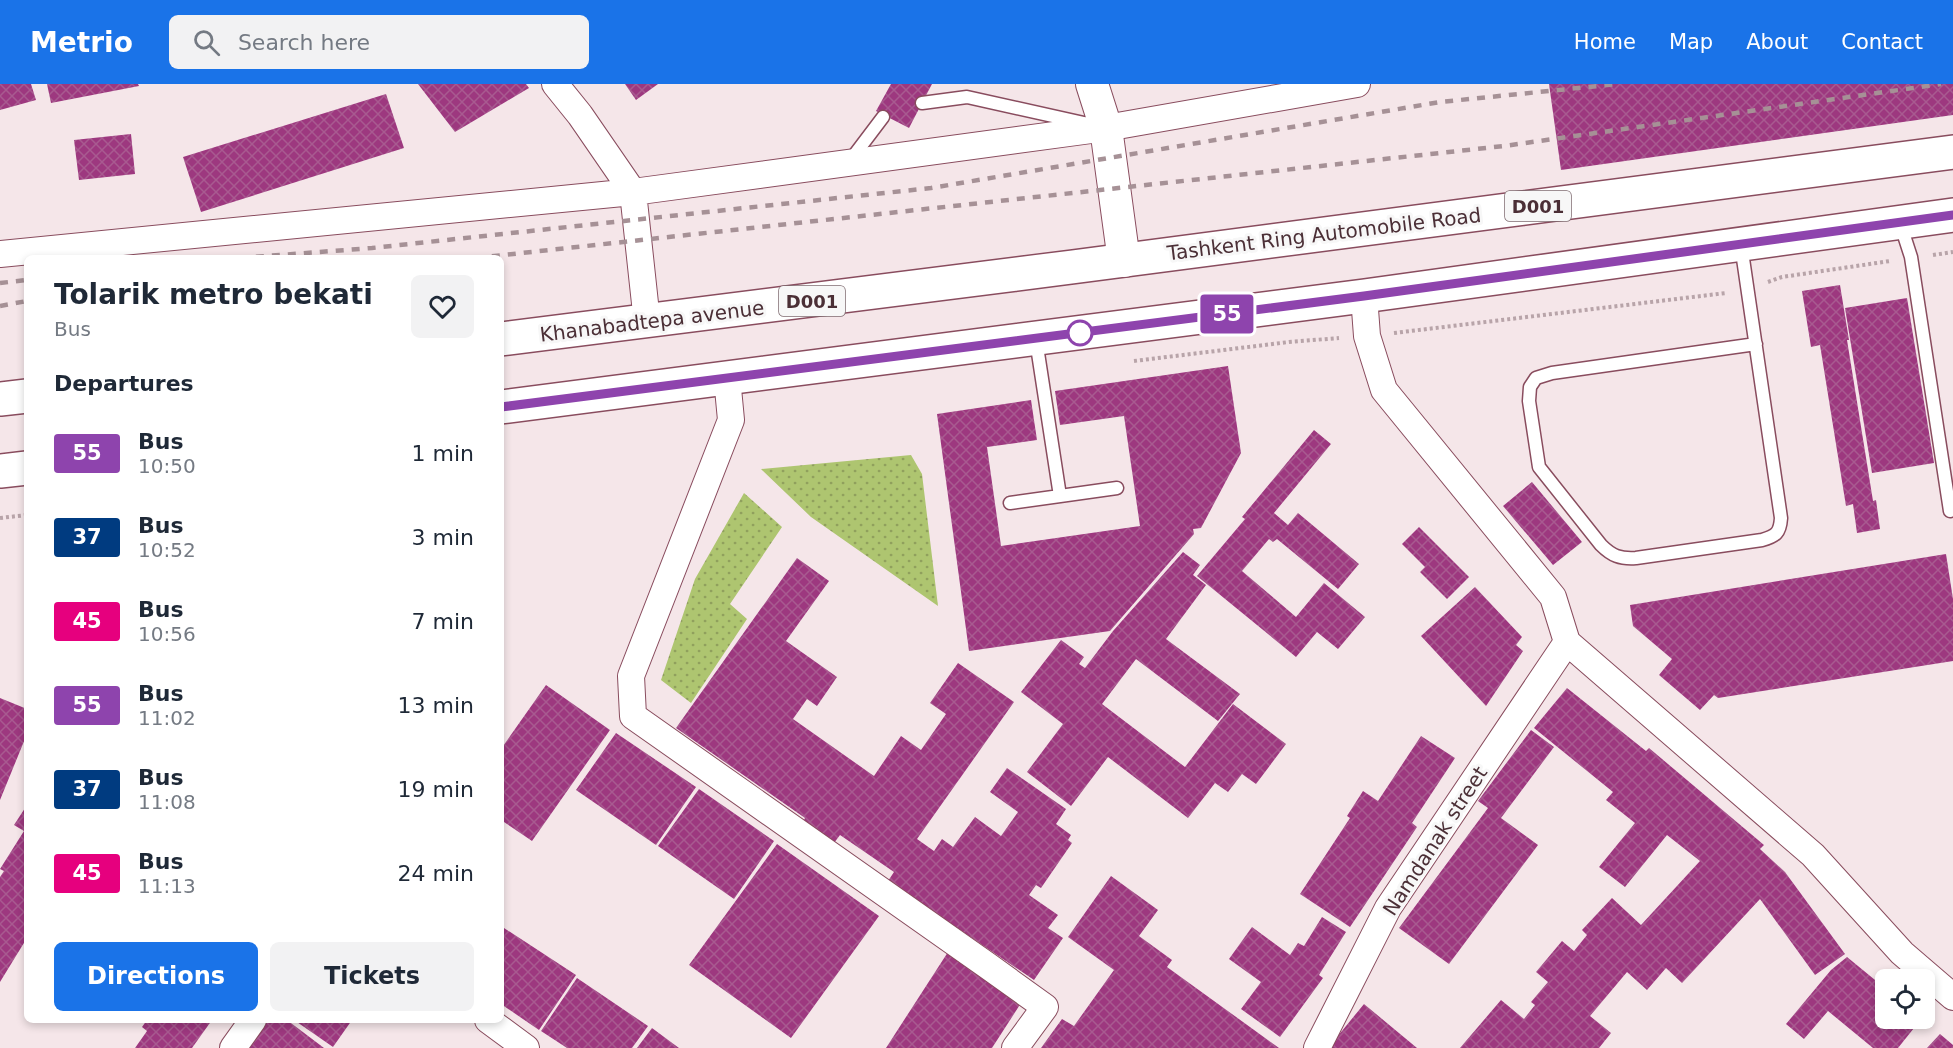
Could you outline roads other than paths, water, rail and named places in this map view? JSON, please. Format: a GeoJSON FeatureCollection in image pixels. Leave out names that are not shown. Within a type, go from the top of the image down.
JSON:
{"type":"FeatureCollection","features":[{"type":"Feature","properties":{"kind":"highway","name":"Tashkent Ring Automobile Road"},"geometry":{"type":"LineString","coordinates":[[1124,261],[1953,152]]}},
{"type":"Feature","properties":{"kind":"highway"},"geometry":{"type":"LineString","coordinates":[[504,407],[1364,296],[1953,215]]}},
{"type":"Feature","properties":{"kind":"highway","name":"Khanabadtepa avenue"},"geometry":{"type":"LineString","coordinates":[[504,339],[1124,261]]}},
{"type":"Feature","properties":{"kind":"highway"},"geometry":{"type":"LineString","coordinates":[[0,399],[24,396]]}},
{"type":"Feature","properties":{"kind":"highway"},"geometry":{"type":"LineString","coordinates":[[0,471],[24,468]]}},
{"type":"Feature","properties":{"kind":"street"},"geometry":{"type":"LineString","coordinates":[[555,84],[580,115],[633,192],[647,322]]}},
{"type":"Feature","properties":{"kind":"street"},"geometry":{"type":"LineString","coordinates":[[1092,84],[1106,128],[1124,261]]}},
{"type":"Feature","properties":{"kind":"street"},"geometry":{"type":"LineString","coordinates":[[0,254],[633,192],[1106,128],[1357,84]]}},
{"type":"Feature","properties":{"kind":"street"},"geometry":{"type":"LineString","coordinates":[[1364,296],[1367,336],[1384,390],[1553,597],[1567,642],[1813,855],[1902,953],[1953,997]]}},
{"type":"Feature","properties":{"kind":"street"},"geometry":{"type":"LineString","coordinates":[[727,378],[731,420],[631,676],[633,716],[1045,1008],[1015,1048]]}},
{"type":"Feature","properties":{"kind":"street","name":"Namdanak street"},"geometry":{"type":"LineString","coordinates":[[1317,1048],[1388,908],[1567,642]]}},
{"type":"Feature","properties":{"kind":"street"},"geometry":{"type":"LineString","coordinates":[[233,1048],[251,1023]]}},
{"type":"Feature","properties":{"kind":"street"},"geometry":{"type":"LineString","coordinates":[[492,1023],[526,1048]]}},
{"type":"Feature","properties":{"kind":"lane"},"geometry":{"type":"LineString","coordinates":[[922,103],[967,97],[1106,128]]}},
{"type":"Feature","properties":{"kind":"lane"},"geometry":{"type":"LineString","coordinates":[[849,162],[883,117]]}},
{"type":"Feature","properties":{"kind":"lane"},"geometry":{"type":"LineString","coordinates":[[1900,222],[1911,258],[1950,511]]}},
{"type":"Feature","properties":{"kind":"lane"},"geometry":{"type":"LineString","coordinates":[[1741,244],[1756,344],[1780,518],[1780,529],[1774,537],[1762,540],[1636,558],[1622,559],[1611,555],[1539,466],[1529,401],[1530,387],[1536,378],[1552,373],[1756,344]]}},
{"type":"Feature","properties":{"kind":"lane"},"geometry":{"type":"LineString","coordinates":[[1036,339],[1060,496]]}},
{"type":"Feature","properties":{"kind":"lane"},"geometry":{"type":"LineString","coordinates":[[1010,503],[1117,488]]}},
{"type":"Feature","properties":{"kind":"railway"},"geometry":{"type":"LineString","coordinates":[[280,255],[372,248],[931,188],[1440,102],[1618,84]]}},
{"type":"Feature","properties":{"kind":"railway"},"geometry":{"type":"LineString","coordinates":[[504,255],[1504,146],[1941,84]]}},
{"type":"Feature","properties":{"kind":"railway"},"geometry":{"type":"LineString","coordinates":[[0,283],[24,280]]}},
{"type":"Feature","properties":{"kind":"railway"},"geometry":{"type":"LineString","coordinates":[[0,306],[24,302]]}}]}
